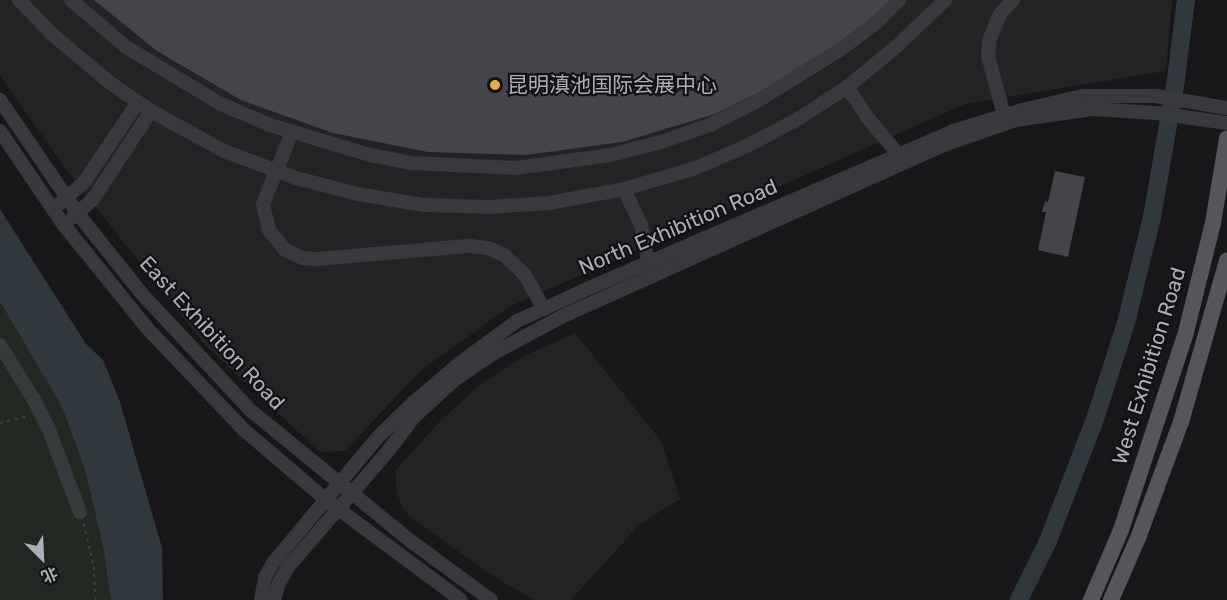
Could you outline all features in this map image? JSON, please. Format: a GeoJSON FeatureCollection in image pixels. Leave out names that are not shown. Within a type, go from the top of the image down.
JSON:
{"type":"FeatureCollection","features":[{"type":"Feature","properties":{"kind":"main road","name":"West Exhibition Road"},"geometry":{"type":"LineString","coordinates":[[1091,600],[1121,530],[1186,332],[1213,223],[1227,138]]}},
{"type":"Feature","properties":{"kind":"main road","name":"West Exhibition Road"},"geometry":{"type":"LineString","coordinates":[[1111,600],[1181,422],[1227,260]]}},
{"type":"Feature","properties":{"kind":"street"},"geometry":{"type":"LineString","coordinates":[[19,0],[81,60],[151,111],[192,135],[257,165],[327,187],[392,201],[460,206],[520,205],[569,200],[624,189],[693,169],[747,146],[798,119],[847,87],[896,47],[945,0]]}},
{"type":"Feature","properties":{"kind":"street"},"geometry":{"type":"LineString","coordinates":[[71,0],[126,48],[221,104],[292,132],[370,155],[412,163],[516,168],[611,155],[661,142],[710,125],[756,102],[838,51],[876,23],[899,0]]}},
{"type":"Feature","properties":{"kind":"street"},"geometry":{"type":"LineString","coordinates":[[1004,115],[989,68],[990,39],[1000,14],[1013,0]]}},
{"type":"Feature","properties":{"kind":"street"},"geometry":{"type":"LineString","coordinates":[[847,87],[867,117],[898,154]]}},
{"type":"Feature","properties":{"kind":"street","name":"North Exhibition Road"},"geometry":{"type":"LineString","coordinates":[[261,600],[265,577],[273,563],[340,483],[414,402],[460,363],[517,321],[898,154],[953,131],[1004,115],[1083,96],[1156,96],[1227,108]]}},
{"type":"Feature","properties":{"kind":"street","name":"East Exhibition Road"},"geometry":{"type":"LineString","coordinates":[[0,100],[67,199],[142,294],[242,401],[412,542],[491,600]]}},
{"type":"Feature","properties":{"kind":"street"},"geometry":{"type":"LineString","coordinates":[[52,208],[67,199],[85,181],[138,102]]}},
{"type":"Feature","properties":{"kind":"street","name":"North Exhibition Road"},"geometry":{"type":"LineString","coordinates":[[274,600],[279,583],[288,567],[353,493],[414,417],[453,381],[494,353],[561,317],[952,142],[1016,120],[1092,109],[1156,113],[1227,123]]}},
{"type":"Feature","properties":{"kind":"street"},"geometry":{"type":"LineString","coordinates":[[63,224],[78,214],[93,199],[151,111]]}},
{"type":"Feature","properties":{"kind":"street","name":"East Exhibition Road"},"geometry":{"type":"LineString","coordinates":[[0,131],[63,224],[146,327],[244,430],[338,509],[460,600]]}},
{"type":"Feature","properties":{"kind":"street"},"geometry":{"type":"LineString","coordinates":[[292,132],[263,204],[269,230],[285,250],[302,258],[317,259],[470,246],[488,248],[504,255],[525,275],[544,309]]}},
{"type":"Feature","properties":{"kind":"street"},"geometry":{"type":"LineString","coordinates":[[624,189],[641,225],[648,262]]}},
{"type":"Feature","properties":{"kind":"street"},"geometry":{"type":"LineString","coordinates":[[0,345],[42,415],[80,512]]}},
{"type":"Feature","properties":{"kind":"path"},"geometry":{"type":"LineString","coordinates":[[0,423],[42,415]]}},
{"type":"Feature","properties":{"kind":"path"},"geometry":{"type":"LineString","coordinates":[[80,512],[90,540],[96,600]]}},
{"type":"Feature","properties":{"kind":"shaded area","name":"昆明滇池国际会展中心"},"geometry":{"type":"Polygon","coordinates":[[[0,0],[1172,0],[1166,71],[965,104],[509,307],[420,371],[345,451],[320,452],[204,344],[68,172],[0,76],[0,0]]]}},
{"type":"Feature","properties":{"kind":"shaded area"},"geometry":{"type":"Polygon","coordinates":[[[0,209],[86,344],[103,360],[120,402],[162,548],[163,600],[111,600],[103,547],[85,470],[62,407],[0,302],[0,209]]]}},
{"type":"Feature","properties":{"kind":"shaded area"},"geometry":{"type":"Polygon","coordinates":[[[0,302],[62,407],[85,470],[103,547],[111,600],[0,600],[0,302]]]}},
{"type":"Feature","properties":{"kind":"shaded area"},"geometry":{"type":"Polygon","coordinates":[[[575,333],[661,441],[680,499],[639,525],[571,600],[534,600],[490,574],[409,516],[402,507],[397,492],[395,471],[441,420],[481,384],[526,355],[575,333]]]}},
{"type":"Feature","properties":{"kind":"building","name":"昆明滇池国际会展中心"},"geometry":{"type":"Polygon","coordinates":[[[94,0],[897,0],[803,71],[715,114],[622,142],[526,155],[428,152],[333,133],[241,100],[157,51],[94,0]]]}},
{"type":"Feature","properties":{"kind":"building"},"geometry":{"type":"Polygon","coordinates":[[[1055,171],[1085,177],[1068,257],[1038,250],[1046,212],[1042,212],[1045,201],[1048,202],[1055,171]]]}},
{"type":"Feature","properties":{"kind":"waterway"},"geometry":{"type":"LineString","coordinates":[[1019,600],[1048,541],[1094,422],[1126,323],[1152,217],[1176,79],[1186,0]]}},
{"type":"Feature","properties":{"kind":"place","name":"昆明滇池国际会展中心"},"geometry":{"type":"Point","coordinates":[495,85]}}]}
